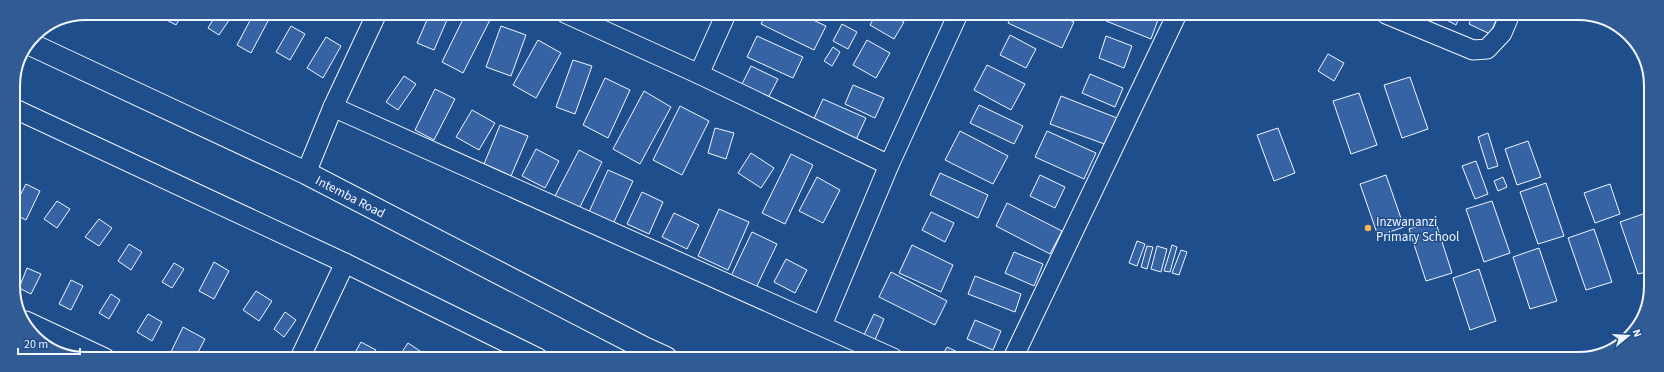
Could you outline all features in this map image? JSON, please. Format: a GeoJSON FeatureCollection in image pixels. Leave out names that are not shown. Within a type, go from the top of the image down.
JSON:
{"type":"FeatureCollection","features":[{"type":"Feature","properties":{"kind":"street"},"geometry":{"type":"LineString","coordinates":[[306,173],[334,107],[375,20]]}},
{"type":"Feature","properties":{"kind":"street"},"geometry":{"type":"LineString","coordinates":[[592,20],[699,74],[889,165]]}},
{"type":"Feature","properties":{"kind":"street"},"geometry":{"type":"LineString","coordinates":[[699,74],[723,20]]}},
{"type":"Feature","properties":{"kind":"street"},"geometry":{"type":"LineString","coordinates":[[822,325],[889,165],[955,20]]}},
{"type":"Feature","properties":{"kind":"street"},"geometry":{"type":"LineString","coordinates":[[1016,352],[1175,20]]}},
{"type":"Feature","properties":{"kind":"street"},"geometry":{"type":"LineString","coordinates":[[1400,20],[1473,50],[1487,49],[1502,33],[1507,20]]}},
{"type":"Feature","properties":{"kind":"street","name":"Intemba Road"},"geometry":{"type":"LineString","coordinates":[[34,46],[306,173],[653,352]]}},
{"type":"Feature","properties":{"kind":"street"},"geometry":{"type":"LineString","coordinates":[[334,107],[880,352]]}},
{"type":"Feature","properties":{"kind":"street"},"geometry":{"type":"LineString","coordinates":[[20,111],[345,263],[526,352]]}},
{"type":"Feature","properties":{"kind":"street"},"geometry":{"type":"LineString","coordinates":[[303,352],[345,263]]}},
{"type":"Feature","properties":{"kind":"street"},"geometry":{"type":"LineString","coordinates":[[33,325],[87,352]]}},
{"type":"Feature","properties":{"kind":"building"},"geometry":{"type":"Polygon","coordinates":[[[167,20],[179,20],[176,25],[167,20]]]}},
{"type":"Feature","properties":{"kind":"building"},"geometry":{"type":"Polygon","coordinates":[[[213,20],[229,20],[219,35],[208,28],[213,20]]]}},
{"type":"Feature","properties":{"kind":"building"},"geometry":{"type":"Polygon","coordinates":[[[250,20],[268,21],[251,53],[237,45],[250,20]]]}},
{"type":"Feature","properties":{"kind":"building"},"geometry":{"type":"Polygon","coordinates":[[[427,20],[447,20],[434,50],[417,43],[427,20]]]}},
{"type":"Feature","properties":{"kind":"building"},"geometry":{"type":"Polygon","coordinates":[[[463,20],[490,20],[463,73],[442,62],[463,20]]]}},
{"type":"Feature","properties":{"kind":"building"},"geometry":{"type":"Polygon","coordinates":[[[763,20],[813,20],[826,26],[814,50],[761,24],[763,20]]]}},
{"type":"Feature","properties":{"kind":"building"},"geometry":{"type":"Polygon","coordinates":[[[873,20],[900,20],[904,22],[894,39],[870,25],[873,20]]]}},
{"type":"Feature","properties":{"kind":"building"},"geometry":{"type":"Polygon","coordinates":[[[1009,20],[1069,20],[1074,22],[1062,48],[1008,23],[1009,20]]]}},
{"type":"Feature","properties":{"kind":"building"},"geometry":{"type":"Polygon","coordinates":[[[1106,20],[1158,20],[1151,39],[1106,20]]]}},
{"type":"Feature","properties":{"kind":"building"},"geometry":{"type":"Polygon","coordinates":[[[1446,20],[1458,20],[1456,25],[1446,20]]]}},
{"type":"Feature","properties":{"kind":"building"},"geometry":{"type":"Polygon","coordinates":[[[1471,20],[1496,20],[1490,34],[1469,24],[1471,20]]]}},
{"type":"Feature","properties":{"kind":"building"},"geometry":{"type":"Polygon","coordinates":[[[842,24],[857,32],[848,49],[833,41],[842,24]]]}},
{"type":"Feature","properties":{"kind":"building"},"geometry":{"type":"Polygon","coordinates":[[[291,26],[305,34],[290,60],[276,52],[291,26]]]}},
{"type":"Feature","properties":{"kind":"building"},"geometry":{"type":"Polygon","coordinates":[[[501,26],[526,35],[511,76],[486,67],[501,26]]]}},
{"type":"Feature","properties":{"kind":"building"},"geometry":{"type":"Polygon","coordinates":[[[1010,35],[1036,49],[1026,68],[1000,55],[1010,35]]]}},
{"type":"Feature","properties":{"kind":"building"},"geometry":{"type":"Polygon","coordinates":[[[757,36],[803,57],[793,78],[747,57],[757,36]]]}},
{"type":"Feature","properties":{"kind":"building"},"geometry":{"type":"Polygon","coordinates":[[[1106,36],[1132,46],[1124,68],[1099,58],[1106,36]]]}},
{"type":"Feature","properties":{"kind":"building"},"geometry":{"type":"Polygon","coordinates":[[[326,37],[341,46],[323,78],[307,68],[326,37]]]}},
{"type":"Feature","properties":{"kind":"building"},"geometry":{"type":"Polygon","coordinates":[[[538,40],[561,53],[536,98],[513,85],[538,40]]]}},
{"type":"Feature","properties":{"kind":"building"},"geometry":{"type":"Polygon","coordinates":[[[867,40],[890,53],[876,78],[853,65],[867,40]]]}},
{"type":"Feature","properties":{"kind":"building"},"geometry":{"type":"Polygon","coordinates":[[[833,47],[840,52],[832,66],[824,61],[833,47]]]}},
{"type":"Feature","properties":{"kind":"building"},"geometry":{"type":"Polygon","coordinates":[[[1328,54],[1344,63],[1334,81],[1318,71],[1328,54]]]}},
{"type":"Feature","properties":{"kind":"building"},"geometry":{"type":"Polygon","coordinates":[[[573,60],[592,66],[575,114],[556,107],[573,60]]]}},
{"type":"Feature","properties":{"kind":"building"},"geometry":{"type":"Polygon","coordinates":[[[987,65],[1025,84],[1011,110],[974,90],[987,65]]]}},
{"type":"Feature","properties":{"kind":"building"},"geometry":{"type":"Polygon","coordinates":[[[751,66],[778,79],[766,102],[740,88],[751,66]]]}},
{"type":"Feature","properties":{"kind":"building"},"geometry":{"type":"Polygon","coordinates":[[[1090,74],[1123,88],[1115,107],[1082,93],[1090,74]]]}},
{"type":"Feature","properties":{"kind":"building"},"geometry":{"type":"Polygon","coordinates":[[[404,76],[416,84],[398,110],[386,102],[404,76]]]}},
{"type":"Feature","properties":{"kind":"building"},"geometry":{"type":"Polygon","coordinates":[[[1410,77],[1428,129],[1402,138],[1384,85],[1410,77]]]}},
{"type":"Feature","properties":{"kind":"building"},"geometry":{"type":"Polygon","coordinates":[[[605,78],[630,90],[608,138],[583,125],[605,78]]]}},
{"type":"Feature","properties":{"kind":"building"},"geometry":{"type":"Polygon","coordinates":[[[853,85],[884,98],[875,118],[845,104],[853,85]]]}},
{"type":"Feature","properties":{"kind":"building"},"geometry":{"type":"Polygon","coordinates":[[[435,89],[455,99],[434,140],[415,130],[435,89]]]}},
{"type":"Feature","properties":{"kind":"building"},"geometry":{"type":"Polygon","coordinates":[[[644,91],[671,107],[640,164],[613,149],[644,91]]]}},
{"type":"Feature","properties":{"kind":"building"},"geometry":{"type":"Polygon","coordinates":[[[1359,93],[1377,145],[1351,154],[1333,101],[1359,93]]]}},
{"type":"Feature","properties":{"kind":"building"},"geometry":{"type":"Polygon","coordinates":[[[1061,96],[1117,118],[1107,145],[1050,124],[1061,96]]]}},
{"type":"Feature","properties":{"kind":"building"},"geometry":{"type":"Polygon","coordinates":[[[823,99],[866,118],[854,144],[811,125],[823,99]]]}},
{"type":"Feature","properties":{"kind":"building"},"geometry":{"type":"Polygon","coordinates":[[[979,105],[1023,126],[1014,144],[970,123],[979,105]]]}},
{"type":"Feature","properties":{"kind":"building"},"geometry":{"type":"Polygon","coordinates":[[[680,106],[709,121],[682,175],[653,160],[680,106]]]}},
{"type":"Feature","properties":{"kind":"building"},"geometry":{"type":"Polygon","coordinates":[[[472,110],[495,123],[479,150],[456,137],[472,110]]]}},
{"type":"Feature","properties":{"kind":"building"},"geometry":{"type":"Polygon","coordinates":[[[500,125],[528,136],[511,176],[484,164],[500,125]]]}},
{"type":"Feature","properties":{"kind":"building"},"geometry":{"type":"Polygon","coordinates":[[[715,128],[734,133],[726,159],[708,153],[715,128]]]}},
{"type":"Feature","properties":{"kind":"building"},"geometry":{"type":"Polygon","coordinates":[[[1278,128],[1295,173],[1274,181],[1257,135],[1278,128]]]}},
{"type":"Feature","properties":{"kind":"building"},"geometry":{"type":"Polygon","coordinates":[[[960,131],[1008,156],[993,184],[945,160],[960,131]]]}},
{"type":"Feature","properties":{"kind":"building"},"geometry":{"type":"Polygon","coordinates":[[[1047,131],[1096,153],[1084,179],[1035,157],[1047,131]]]}},
{"type":"Feature","properties":{"kind":"building"},"geometry":{"type":"Polygon","coordinates":[[[1488,133],[1498,166],[1488,169],[1478,137],[1488,133]]]}},
{"type":"Feature","properties":{"kind":"building"},"geometry":{"type":"Polygon","coordinates":[[[1528,141],[1541,177],[1517,185],[1505,149],[1528,141]]]}},
{"type":"Feature","properties":{"kind":"building"},"geometry":{"type":"Polygon","coordinates":[[[536,149],[559,161],[545,188],[522,176],[536,149]]]}},
{"type":"Feature","properties":{"kind":"building"},"geometry":{"type":"Polygon","coordinates":[[[579,150],[602,162],[578,211],[554,198],[579,150]]]}},
{"type":"Feature","properties":{"kind":"building"},"geometry":{"type":"Polygon","coordinates":[[[751,153],[774,168],[761,188],[738,173],[751,153]]]}},
{"type":"Feature","properties":{"kind":"building"},"geometry":{"type":"Polygon","coordinates":[[[791,154],[813,165],[785,224],[762,213],[791,154]]]}},
{"type":"Feature","properties":{"kind":"building"},"geometry":{"type":"Polygon","coordinates":[[[1476,161],[1488,194],[1475,199],[1462,166],[1476,161]]]}},
{"type":"Feature","properties":{"kind":"building"},"geometry":{"type":"Polygon","coordinates":[[[608,170],[633,181],[613,224],[589,212],[608,170]]]}},
{"type":"Feature","properties":{"kind":"building"},"geometry":{"type":"Polygon","coordinates":[[[940,173],[988,195],[978,218],[930,195],[940,173]]]}},
{"type":"Feature","properties":{"kind":"building"},"geometry":{"type":"Polygon","coordinates":[[[1040,175],[1065,187],[1055,208],[1030,196],[1040,175]]]}},
{"type":"Feature","properties":{"kind":"building"},"geometry":{"type":"Polygon","coordinates":[[[1386,175],[1404,227],[1378,236],[1360,184],[1386,175]]]}},
{"type":"Feature","properties":{"kind":"building"},"geometry":{"type":"Polygon","coordinates":[[[817,177],[840,190],[823,223],[799,211],[817,177]]]}},
{"type":"Feature","properties":{"kind":"building"},"geometry":{"type":"Polygon","coordinates":[[[1503,177],[1507,187],[1498,191],[1494,181],[1503,177]]]}},
{"type":"Feature","properties":{"kind":"building"},"geometry":{"type":"Polygon","coordinates":[[[1546,183],[1564,236],[1538,244],[1520,192],[1546,183]]]}},
{"type":"Feature","properties":{"kind":"building"},"geometry":{"type":"Polygon","coordinates":[[[26,184],[40,191],[26,220],[20,217],[20,196],[26,184]]]}},
{"type":"Feature","properties":{"kind":"building"},"geometry":{"type":"Polygon","coordinates":[[[1610,184],[1620,214],[1595,223],[1584,193],[1610,184]]]}},
{"type":"Feature","properties":{"kind":"building"},"geometry":{"type":"Polygon","coordinates":[[[642,192],[663,202],[649,234],[627,224],[642,192]]]}},
{"type":"Feature","properties":{"kind":"building"},"geometry":{"type":"Polygon","coordinates":[[[57,201],[70,209],[57,228],[44,219],[57,201]]]}},
{"type":"Feature","properties":{"kind":"building"},"geometry":{"type":"Polygon","coordinates":[[[1492,201],[1510,253],[1484,262],[1466,209],[1492,201]]]}},
{"type":"Feature","properties":{"kind":"building"},"geometry":{"type":"Polygon","coordinates":[[[1007,203],[1062,231],[1050,254],[996,226],[1007,203]]]}},
{"type":"Feature","properties":{"kind":"building"},"geometry":{"type":"Polygon","coordinates":[[[719,209],[749,222],[728,270],[698,256],[719,209]]]}},
{"type":"Feature","properties":{"kind":"building"},"geometry":{"type":"Polygon","coordinates":[[[931,212],[954,223],[945,242],[922,230],[931,212]]]}},
{"type":"Feature","properties":{"kind":"building"},"geometry":{"type":"Polygon","coordinates":[[[674,213],[699,225],[687,249],[662,237],[674,213]]]}},
{"type":"Feature","properties":{"kind":"building"},"geometry":{"type":"Polygon","coordinates":[[[1644,214],[1644,272],[1638,274],[1620,222],[1644,214]]]}},
{"type":"Feature","properties":{"kind":"building"},"geometry":{"type":"Polygon","coordinates":[[[99,219],[112,228],[99,246],[85,237],[99,219]]]}},
{"type":"Feature","properties":{"kind":"building"},"geometry":{"type":"Polygon","coordinates":[[[1435,220],[1452,273],[1426,281],[1409,229],[1435,220]]]}},
{"type":"Feature","properties":{"kind":"building"},"geometry":{"type":"Polygon","coordinates":[[[1594,229],[1612,282],[1586,290],[1568,238],[1594,229]]]}},
{"type":"Feature","properties":{"kind":"building"},"geometry":{"type":"Polygon","coordinates":[[[752,232],[777,244],[756,288],[731,276],[752,232]]]}},
{"type":"Feature","properties":{"kind":"building"},"geometry":{"type":"Polygon","coordinates":[[[1137,241],[1145,244],[1137,266],[1129,263],[1137,241]]]}},
{"type":"Feature","properties":{"kind":"building"},"geometry":{"type":"Polygon","coordinates":[[[129,244],[142,252],[131,270],[118,261],[129,244]]]}},
{"type":"Feature","properties":{"kind":"building"},"geometry":{"type":"Polygon","coordinates":[[[912,245],[953,265],[941,292],[899,273],[912,245]]]}},
{"type":"Feature","properties":{"kind":"building"},"geometry":{"type":"Polygon","coordinates":[[[1172,245],[1177,247],[1170,272],[1164,271],[1172,245]]]}},
{"type":"Feature","properties":{"kind":"building"},"geometry":{"type":"Polygon","coordinates":[[[1147,246],[1153,247],[1147,269],[1141,267],[1147,246]]]}},
{"type":"Feature","properties":{"kind":"building"},"geometry":{"type":"Polygon","coordinates":[[[1157,246],[1167,249],[1161,272],[1151,269],[1157,246]]]}},
{"type":"Feature","properties":{"kind":"building"},"geometry":{"type":"Polygon","coordinates":[[[1539,248],[1557,301],[1530,309],[1513,257],[1539,248]]]}},
{"type":"Feature","properties":{"kind":"building"},"geometry":{"type":"Polygon","coordinates":[[[1181,250],[1187,252],[1179,275],[1172,273],[1181,250]]]}},
{"type":"Feature","properties":{"kind":"building"},"geometry":{"type":"Polygon","coordinates":[[[1014,252],[1043,264],[1034,286],[1005,273],[1014,252]]]}},
{"type":"Feature","properties":{"kind":"building"},"geometry":{"type":"Polygon","coordinates":[[[786,259],[807,270],[795,293],[774,282],[786,259]]]}},
{"type":"Feature","properties":{"kind":"building"},"geometry":{"type":"Polygon","coordinates":[[[214,262],[229,271],[214,299],[199,291],[214,262]]]}},
{"type":"Feature","properties":{"kind":"building"},"geometry":{"type":"Polygon","coordinates":[[[174,263],[184,269],[172,288],[162,282],[174,263]]]}},
{"type":"Feature","properties":{"kind":"building"},"geometry":{"type":"Polygon","coordinates":[[[27,268],[41,274],[31,294],[20,289],[27,268]]]}},
{"type":"Feature","properties":{"kind":"building"},"geometry":{"type":"Polygon","coordinates":[[[1479,269],[1496,321],[1470,330],[1453,278],[1479,269]]]}},
{"type":"Feature","properties":{"kind":"building"},"geometry":{"type":"Polygon","coordinates":[[[891,272],[947,301],[935,325],[879,297],[891,272]]]}},
{"type":"Feature","properties":{"kind":"building"},"geometry":{"type":"Polygon","coordinates":[[[975,276],[1021,294],[1015,312],[968,294],[975,276]]]}},
{"type":"Feature","properties":{"kind":"building"},"geometry":{"type":"Polygon","coordinates":[[[71,280],[83,286],[71,310],[59,304],[71,280]]]}},
{"type":"Feature","properties":{"kind":"building"},"geometry":{"type":"Polygon","coordinates":[[[256,291],[272,301],[259,321],[243,310],[256,291]]]}},
{"type":"Feature","properties":{"kind":"building"},"geometry":{"type":"Polygon","coordinates":[[[111,294],[120,300],[109,319],[99,313],[111,294]]]}},
{"type":"Feature","properties":{"kind":"building"},"geometry":{"type":"Polygon","coordinates":[[[285,312],[296,320],[284,337],[274,329],[285,312]]]}},
{"type":"Feature","properties":{"kind":"building"},"geometry":{"type":"Polygon","coordinates":[[[148,314],[162,322],[152,341],[137,332],[148,314]]]}},
{"type":"Feature","properties":{"kind":"building"},"geometry":{"type":"Polygon","coordinates":[[[874,314],[884,319],[874,342],[863,337],[874,314]]]}},
{"type":"Feature","properties":{"kind":"building"},"geometry":{"type":"Polygon","coordinates":[[[975,320],[1001,331],[993,350],[967,339],[975,320]]]}},
{"type":"Feature","properties":{"kind":"building"},"geometry":{"type":"Polygon","coordinates":[[[183,327],[205,339],[198,352],[171,352],[183,327]]]}},
{"type":"Feature","properties":{"kind":"building"},"geometry":{"type":"Polygon","coordinates":[[[361,342],[376,350],[375,352],[355,352],[361,342]]]}},
{"type":"Feature","properties":{"kind":"building"},"geometry":{"type":"Polygon","coordinates":[[[408,343],[422,352],[402,352],[408,343]]]}},
{"type":"Feature","properties":{"kind":"building"},"geometry":{"type":"Polygon","coordinates":[[[947,347],[957,352],[944,352],[947,347]]]}},
{"type":"Feature","properties":{"kind":"place","name":"Inzwananzi Primary School"},"geometry":{"type":"Point","coordinates":[1368,228]}}]}
